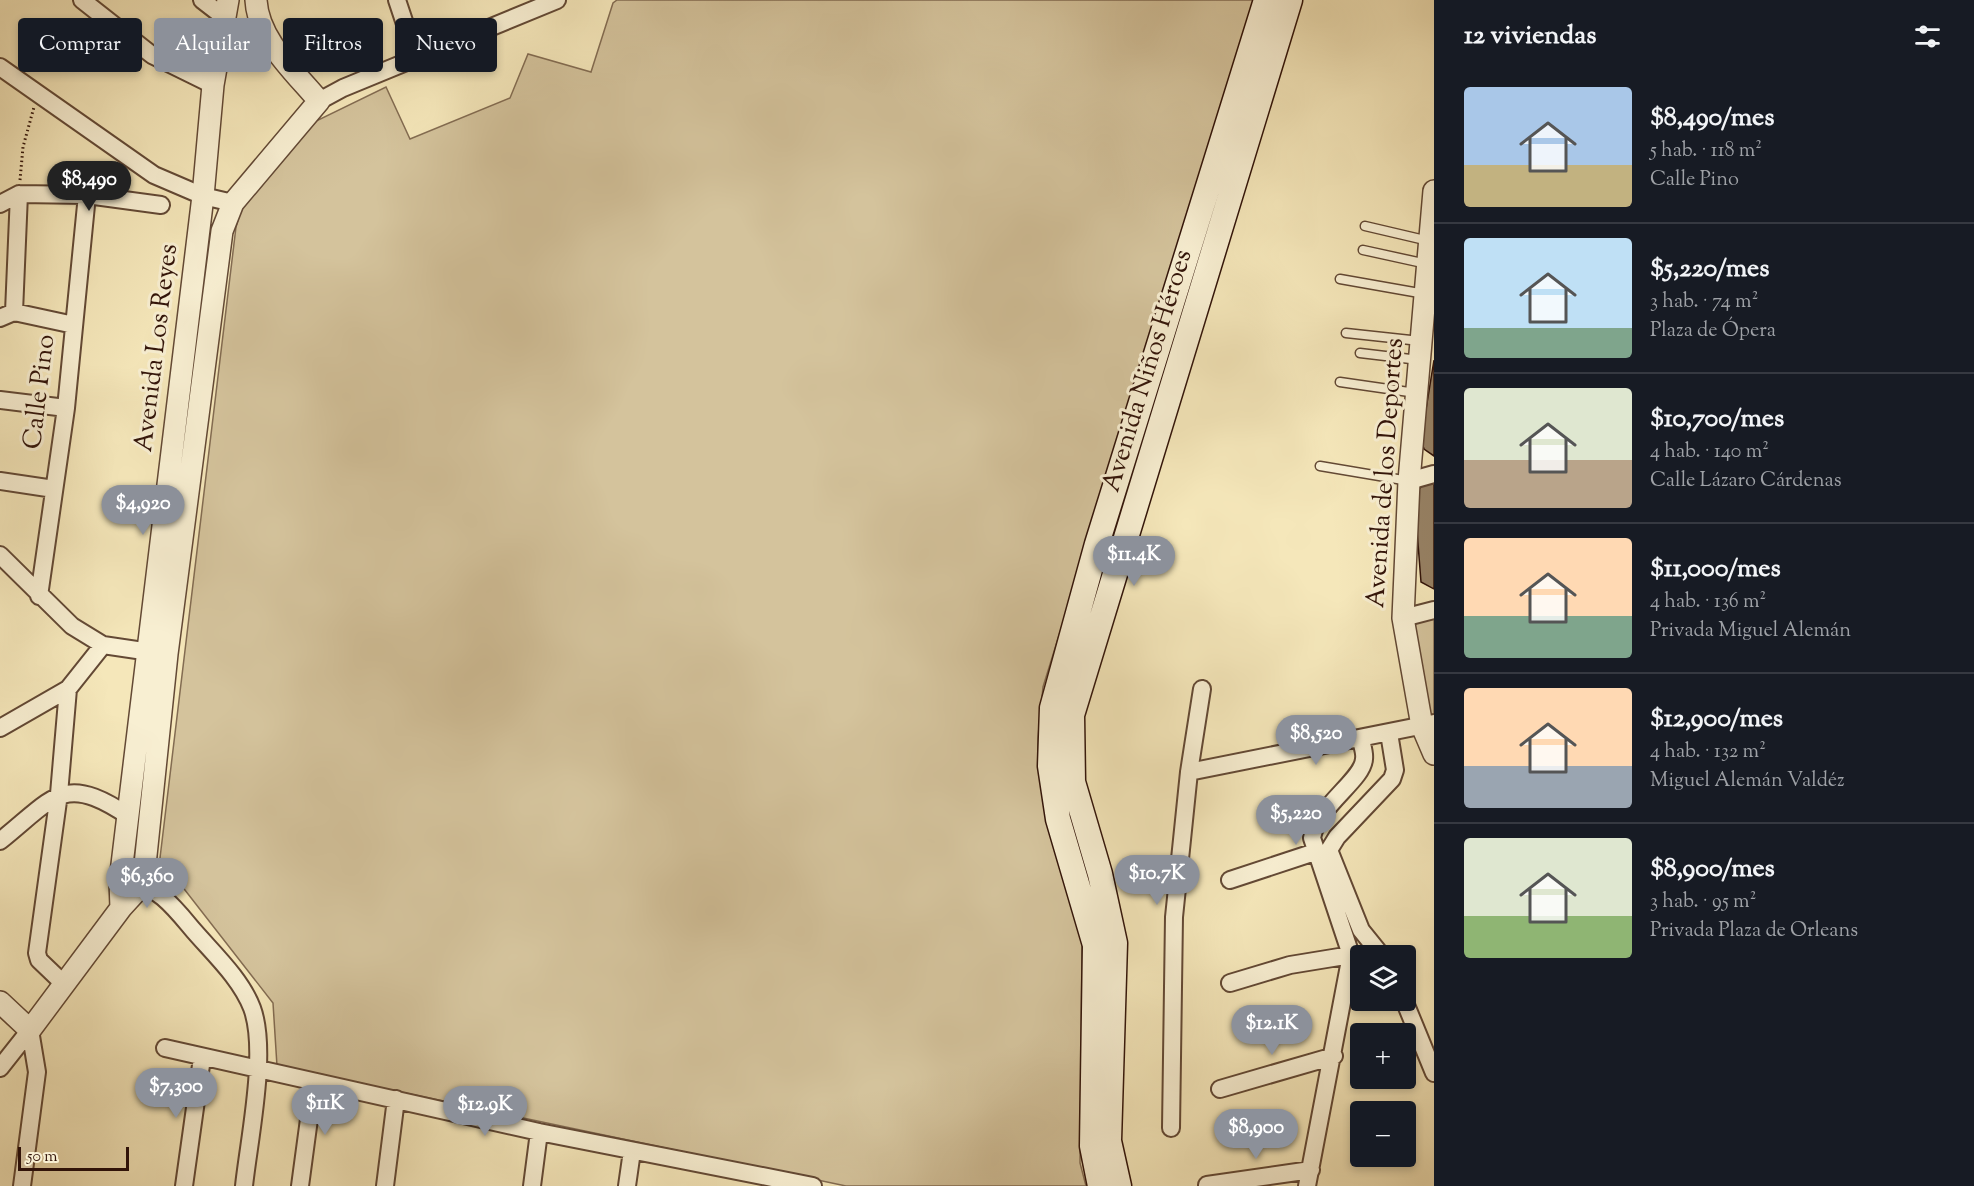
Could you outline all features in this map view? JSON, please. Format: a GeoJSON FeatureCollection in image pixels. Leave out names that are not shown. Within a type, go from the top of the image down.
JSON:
{"type":"FeatureCollection","features":[{"type":"Feature","properties":{"kind":"main road","name":"Avenida Niños Héroes"},"geometry":{"type":"LineString","coordinates":[[1100,1186],[1092,1146],[1095,945],[1058,819],[1050,766],[1052,708],[1097,544],[1266,0]]}},
{"type":"Feature","properties":{"kind":"main road","name":"Avenida Niños Héroes"},"geometry":{"type":"LineString","coordinates":[[1119,1186],[1109,1141],[1115,943],[1100,874],[1072,782],[1072,715],[1290,0]]}},
{"type":"Feature","properties":{"kind":"street"},"geometry":{"type":"LineString","coordinates":[[82,0],[152,55],[213,85]]}},
{"type":"Feature","properties":{"kind":"street"},"geometry":{"type":"LineString","coordinates":[[202,0],[226,9]]}},
{"type":"Feature","properties":{"kind":"street"},"geometry":{"type":"LineString","coordinates":[[256,0],[259,19],[267,36],[319,101],[395,66]]}},
{"type":"Feature","properties":{"kind":"street"},"geometry":{"type":"LineString","coordinates":[[397,0],[403,18]]}},
{"type":"Feature","properties":{"kind":"street"},"geometry":{"type":"LineString","coordinates":[[497,23],[551,1]]}},
{"type":"Feature","properties":{"kind":"street","name":"Avenida Los Reyes"},"geometry":{"type":"LineString","coordinates":[[143,884],[158,653],[213,85],[226,9]]}},
{"type":"Feature","properties":{"kind":"street"},"geometry":{"type":"LineString","coordinates":[[0,67],[154,175],[203,196],[233,203]]}},
{"type":"Feature","properties":{"kind":"street","name":"Avenida Los Reyes"},"geometry":{"type":"LineString","coordinates":[[122,908],[120,881],[158,653],[222,231],[233,203],[319,101]]}},
{"type":"Feature","properties":{"kind":"street","name":"Avenida de los Deportes"},"geometry":{"type":"LineString","coordinates":[[1434,191],[1425,294],[1423,351],[1416,393],[1409,481],[1403,618],[1434,754]]}},
{"type":"Feature","properties":{"kind":"street"},"geometry":{"type":"LineString","coordinates":[[19,194],[7,315],[75,325]]}},
{"type":"Feature","properties":{"kind":"street"},"geometry":{"type":"LineString","coordinates":[[0,204],[19,194],[87,195],[160,205]]}},
{"type":"Feature","properties":{"kind":"street","name":"Calle Pino"},"geometry":{"type":"LineString","coordinates":[[39,596],[66,408],[87,195]]}},
{"type":"Feature","properties":{"kind":"street"},"geometry":{"type":"LineString","coordinates":[[0,400],[66,408]]}},
{"type":"Feature","properties":{"kind":"street"},"geometry":{"type":"LineString","coordinates":[[1409,481],[1434,474]]}},
{"type":"Feature","properties":{"kind":"street"},"geometry":{"type":"LineString","coordinates":[[0,481],[54,489]]}},
{"type":"Feature","properties":{"kind":"street"},"geometry":{"type":"LineString","coordinates":[[1097,544],[1123,552]]}},
{"type":"Feature","properties":{"kind":"street"},"geometry":{"type":"LineString","coordinates":[[0,555],[39,596],[87,638],[103,645],[158,653]]}},
{"type":"Feature","properties":{"kind":"street"},"geometry":{"type":"LineString","coordinates":[[1403,618],[1434,610]]}},
{"type":"Feature","properties":{"kind":"street"},"geometry":{"type":"LineString","coordinates":[[2,724],[68,689],[103,645]]}},
{"type":"Feature","properties":{"kind":"street"},"geometry":{"type":"LineString","coordinates":[[63,983],[39,960],[36,953],[59,794],[68,689]]}},
{"type":"Feature","properties":{"kind":"street"},"geometry":{"type":"LineString","coordinates":[[1171,1128],[1174,917],[1189,772],[1202,689]]}},
{"type":"Feature","properties":{"kind":"street"},"geometry":{"type":"LineString","coordinates":[[1189,772],[1361,740],[1428,724]]}},
{"type":"Feature","properties":{"kind":"street"},"geometry":{"type":"LineString","coordinates":[[1373,945],[1361,930],[1329,850],[1337,837],[1392,779],[1395,770],[1389,733]]}},
{"type":"Feature","properties":{"kind":"street"},"geometry":{"type":"LineString","coordinates":[[1352,945],[1315,852],[1312,838],[1314,828],[1324,810],[1360,769],[1364,760],[1361,740]]}},
{"type":"Feature","properties":{"kind":"street"},"geometry":{"type":"LineString","coordinates":[[0,841],[59,794],[91,795],[130,817]]}},
{"type":"Feature","properties":{"kind":"street"},"geometry":{"type":"LineString","coordinates":[[1230,880],[1315,852]]}},
{"type":"Feature","properties":{"kind":"street"},"geometry":{"type":"LineString","coordinates":[[120,881],[143,884],[160,896],[183,918],[242,988],[252,1008],[258,1032],[244,1186]]}},
{"type":"Feature","properties":{"kind":"street"},"geometry":{"type":"LineString","coordinates":[[0,1068],[63,983],[143,884]]}},
{"type":"Feature","properties":{"kind":"street"},"geometry":{"type":"LineString","coordinates":[[1230,983],[1290,965],[1350,957]]}},
{"type":"Feature","properties":{"kind":"street"},"geometry":{"type":"LineString","coordinates":[[1207,1185],[1309,1178],[1350,983]]}},
{"type":"Feature","properties":{"kind":"street"},"geometry":{"type":"LineString","coordinates":[[0,1002],[30,1030],[37,1071],[22,1186]]}},
{"type":"Feature","properties":{"kind":"street"},"geometry":{"type":"LineString","coordinates":[[1409,1011],[1434,1073]]}},
{"type":"Feature","properties":{"kind":"street"},"geometry":{"type":"LineString","coordinates":[[165,1048],[539,1132],[813,1186]]}},
{"type":"Feature","properties":{"kind":"street"},"geometry":{"type":"LineString","coordinates":[[1220,1089],[1334,1056]]}},
{"type":"Feature","properties":{"kind":"street"},"geometry":{"type":"LineString","coordinates":[[184,1186],[202,1058]]}},
{"type":"Feature","properties":{"kind":"street"},"geometry":{"type":"LineString","coordinates":[[300,1186],[314,1082]]}},
{"type":"Feature","properties":{"kind":"street"},"geometry":{"type":"LineString","coordinates":[[385,1186],[396,1099]]}},
{"type":"Feature","properties":{"kind":"street"},"geometry":{"type":"LineString","coordinates":[[532,1186],[539,1132]]}},
{"type":"Feature","properties":{"kind":"street"},"geometry":{"type":"LineString","coordinates":[[627,1186],[632,1151]]}},
{"type":"Feature","properties":{"kind":"lane"},"geometry":{"type":"LineString","coordinates":[[1365,226],[1431,235]]}},
{"type":"Feature","properties":{"kind":"lane"},"geometry":{"type":"LineString","coordinates":[[1363,250],[1428,264]]}},
{"type":"Feature","properties":{"kind":"lane"},"geometry":{"type":"LineString","coordinates":[[1340,279],[1425,294]]}},
{"type":"Feature","properties":{"kind":"lane"},"geometry":{"type":"LineString","coordinates":[[1346,333],[1423,351]]}},
{"type":"Feature","properties":{"kind":"lane"},"geometry":{"type":"LineString","coordinates":[[1360,353],[1423,351]]}},
{"type":"Feature","properties":{"kind":"lane"},"geometry":{"type":"LineString","coordinates":[[1340,382],[1416,393]]}},
{"type":"Feature","properties":{"kind":"lane"},"geometry":{"type":"LineString","coordinates":[[1320,466],[1409,481]]}},
{"type":"Feature","properties":{"kind":"path"},"geometry":{"type":"LineString","coordinates":[[19,194],[23,147],[38,94]]}},
{"type":"Feature","properties":{"kind":"shaded area"},"geometry":{"type":"Polygon","coordinates":[[[617,0],[1256,0],[1043,687],[1038,736],[1039,772],[1045,804],[1074,904],[1082,945],[1080,1163],[1086,1186],[846,1186],[277,1066],[273,1003],[160,858],[236,227],[242,206],[314,122],[386,87],[410,139],[510,98],[528,54],[591,72],[613,3],[617,0]]]}},
{"type":"Feature","properties":{"kind":"shaded area"},"geometry":{"type":"Polygon","coordinates":[[[1434,612],[1434,721],[1424,724],[1407,620],[1434,612]]]}},
{"type":"Feature","properties":{"kind":"building"},"geometry":{"type":"Polygon","coordinates":[[[1434,360],[1434,456],[1424,449],[1421,440],[1434,360]]]}},
{"type":"Feature","properties":{"kind":"building"},"geometry":{"type":"Polygon","coordinates":[[[1434,481],[1434,589],[1421,582],[1415,505],[1419,489],[1424,484],[1434,481]]]}}]}
